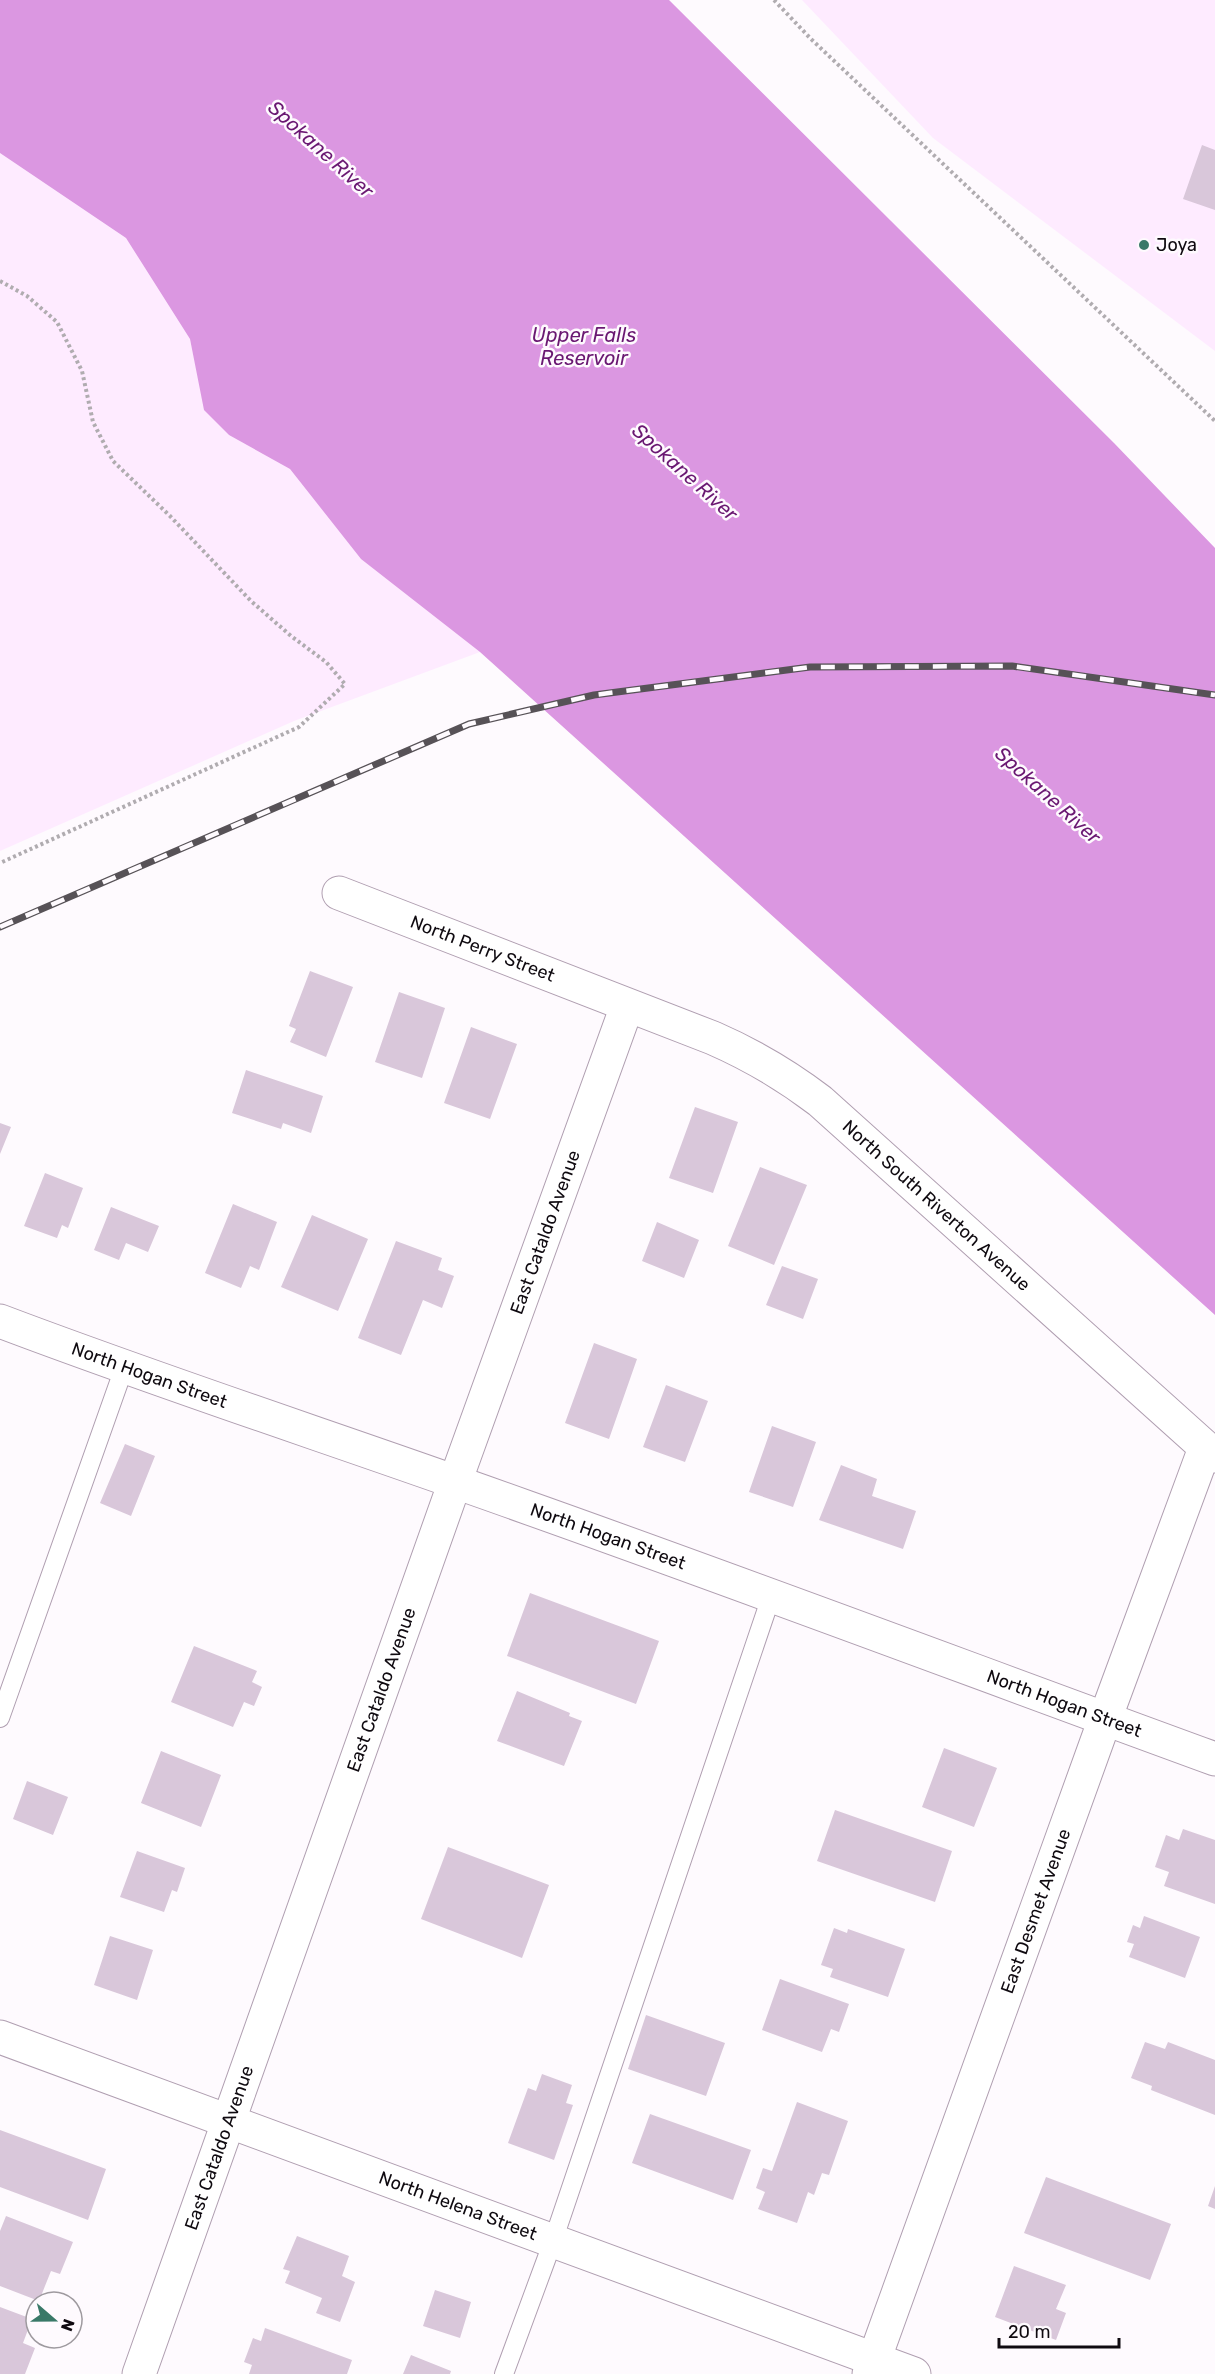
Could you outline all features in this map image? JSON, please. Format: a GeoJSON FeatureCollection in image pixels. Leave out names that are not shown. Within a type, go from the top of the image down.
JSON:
{"type":"FeatureCollection","features":[{"type":"Feature","properties":{"kind":"street","name":"North Perry Street"},"geometry":{"type":"LineString","coordinates":[[339,893],[627,1006]]}},
{"type":"Feature","properties":{"kind":"street","name":"North South Riverton Avenue"},"geometry":{"type":"LineString","coordinates":[[627,1006],[739,1050],[792,1080],[820,1101],[1210,1452]]}},
{"type":"Feature","properties":{"kind":"street","name":"East Cataldo Avenue"},"geometry":{"type":"LineString","coordinates":[[139,2374],[455,1482],[627,1006]]}},
{"type":"Feature","properties":{"kind":"street","name":"North Hogan Street"},"geometry":{"type":"LineString","coordinates":[[0,1321],[124,1368],[772,1594],[1215,1759]]}},
{"type":"Feature","properties":{"kind":"street","name":"East Desmet Avenue"},"geometry":{"type":"LineString","coordinates":[[872,2367],[1105,1719],[1210,1452]]}},
{"type":"Feature","properties":{"kind":"street","name":"North Helena Street"},"geometry":{"type":"LineString","coordinates":[[0,2037],[553,2241],[872,2367],[914,2374]]}},
{"type":"Feature","properties":{"kind":"lane"},"geometry":{"type":"LineString","coordinates":[[0,1718],[124,1368]]}},
{"type":"Feature","properties":{"kind":"lane"},"geometry":{"type":"LineString","coordinates":[[504,2374],[553,2241],[772,1594]]}},
{"type":"Feature","properties":{"kind":"path"},"geometry":{"type":"LineString","coordinates":[[774,0],[820,47],[1215,421]]}},
{"type":"Feature","properties":{"kind":"path"},"geometry":{"type":"LineString","coordinates":[[0,280],[27,296],[57,322],[82,371],[93,422],[113,461],[170,516],[251,601],[291,636],[326,662],[345,684],[299,727],[0,863]]}},
{"type":"Feature","properties":{"kind":"shaded area","name":"Joya"},"geometry":{"type":"Polygon","coordinates":[[[802,0],[1215,0],[1215,351],[933,138],[802,0]]]}},
{"type":"Feature","properties":{"kind":"shaded area"},"geometry":{"type":"Polygon","coordinates":[[[0,153],[126,238],[190,339],[205,410],[229,435],[290,469],[361,559],[480,652],[294,721],[0,851],[0,153]]]}},
{"type":"Feature","properties":{"kind":"water","name":"Upper Falls Reservoir"},"geometry":{"type":"Polygon","coordinates":[[[0,0],[669,0],[1114,443],[1215,548],[1215,1315],[480,652],[361,559],[290,469],[229,435],[204,410],[190,339],[126,238],[0,153],[0,0]]]}},
{"type":"Feature","properties":{"kind":"building"},"geometry":{"type":"Polygon","coordinates":[[[1202,145],[1215,150],[1215,210],[1183,199],[1202,145]]]}},
{"type":"Feature","properties":{"kind":"building"},"geometry":{"type":"Polygon","coordinates":[[[310,971],[353,987],[326,1057],[290,1042],[296,1029],[289,1026],[310,971]]]}},
{"type":"Feature","properties":{"kind":"building"},"geometry":{"type":"Polygon","coordinates":[[[399,992],[445,1008],[422,1078],[375,1062],[399,992]]]}},
{"type":"Feature","properties":{"kind":"building"},"geometry":{"type":"Polygon","coordinates":[[[471,1027],[517,1044],[490,1119],[444,1103],[471,1027]]]}},
{"type":"Feature","properties":{"kind":"building"},"geometry":{"type":"Polygon","coordinates":[[[246,1070],[323,1096],[311,1133],[283,1123],[281,1129],[232,1113],[246,1070]]]}},
{"type":"Feature","properties":{"kind":"building"},"geometry":{"type":"Polygon","coordinates":[[[695,1107],[738,1122],[713,1193],[669,1178],[695,1107]]]}},
{"type":"Feature","properties":{"kind":"building"},"geometry":{"type":"Polygon","coordinates":[[[0,1123],[11,1127],[0,1154],[0,1123]]]}},
{"type":"Feature","properties":{"kind":"building"},"geometry":{"type":"Polygon","coordinates":[[[760,1167],[807,1185],[774,1265],[728,1246],[760,1167]]]}},
{"type":"Feature","properties":{"kind":"building"},"geometry":{"type":"Polygon","coordinates":[[[45,1173],[83,1188],[68,1228],[62,1225],[57,1238],[24,1226],[45,1173]]]}},
{"type":"Feature","properties":{"kind":"building"},"geometry":{"type":"Polygon","coordinates":[[[233,1204],[277,1222],[259,1270],[250,1266],[241,1288],[205,1273],[233,1204]]]}},
{"type":"Feature","properties":{"kind":"building"},"geometry":{"type":"Polygon","coordinates":[[[111,1207],[159,1226],[148,1252],[126,1243],[119,1260],[94,1250],[111,1207]]]}},
{"type":"Feature","properties":{"kind":"building"},"geometry":{"type":"Polygon","coordinates":[[[312,1215],[368,1239],[338,1311],[281,1287],[312,1215]]]}},
{"type":"Feature","properties":{"kind":"building"},"geometry":{"type":"Polygon","coordinates":[[[657,1222],[699,1240],[684,1278],[642,1261],[657,1222]]]}},
{"type":"Feature","properties":{"kind":"building"},"geometry":{"type":"Polygon","coordinates":[[[396,1241],[442,1258],[438,1270],[454,1276],[442,1308],[423,1300],[401,1355],[358,1338],[396,1241]]]}},
{"type":"Feature","properties":{"kind":"building"},"geometry":{"type":"Polygon","coordinates":[[[782,1266],[818,1279],[803,1319],[766,1305],[782,1266]]]}},
{"type":"Feature","properties":{"kind":"building"},"geometry":{"type":"Polygon","coordinates":[[[594,1343],[637,1359],[609,1439],[565,1423],[594,1343]]]}},
{"type":"Feature","properties":{"kind":"building"},"geometry":{"type":"Polygon","coordinates":[[[666,1385],[708,1401],[685,1462],[643,1447],[666,1385]]]}},
{"type":"Feature","properties":{"kind":"building"},"geometry":{"type":"Polygon","coordinates":[[[772,1426],[816,1442],[793,1507],[749,1492],[772,1426]]]}},
{"type":"Feature","properties":{"kind":"building"},"geometry":{"type":"Polygon","coordinates":[[[125,1444],[155,1456],[131,1516],[100,1503],[125,1444]]]}},
{"type":"Feature","properties":{"kind":"building"},"geometry":{"type":"Polygon","coordinates":[[[841,1465],[877,1479],[872,1496],[916,1511],[903,1549],[819,1520],[841,1465]]]}},
{"type":"Feature","properties":{"kind":"building"},"geometry":{"type":"Polygon","coordinates":[[[530,1593],[659,1641],[636,1704],[507,1656],[530,1593]]]}},
{"type":"Feature","properties":{"kind":"building"},"geometry":{"type":"Polygon","coordinates":[[[194,1646],[257,1671],[252,1682],[262,1687],[254,1706],[244,1702],[233,1727],[171,1702],[194,1646]]]}},
{"type":"Feature","properties":{"kind":"building"},"geometry":{"type":"Polygon","coordinates":[[[517,1691],[570,1713],[569,1716],[582,1721],[564,1766],[497,1741],[517,1691]]]}},
{"type":"Feature","properties":{"kind":"building"},"geometry":{"type":"Polygon","coordinates":[[[944,1748],[997,1768],[974,1827],[922,1807],[944,1748]]]}},
{"type":"Feature","properties":{"kind":"building"},"geometry":{"type":"Polygon","coordinates":[[[161,1751],[221,1775],[201,1827],[141,1803],[161,1751]]]}},
{"type":"Feature","properties":{"kind":"building"},"geometry":{"type":"Polygon","coordinates":[[[27,1781],[68,1797],[53,1835],[13,1819],[27,1781]]]}},
{"type":"Feature","properties":{"kind":"building"},"geometry":{"type":"Polygon","coordinates":[[[835,1810],[952,1851],[935,1902],[817,1861],[835,1810]]]}},
{"type":"Feature","properties":{"kind":"building"},"geometry":{"type":"Polygon","coordinates":[[[1183,1829],[1215,1840],[1215,1904],[1164,1886],[1169,1872],[1155,1867],[1166,1835],[1179,1840],[1183,1829]]]}},
{"type":"Feature","properties":{"kind":"building"},"geometry":{"type":"Polygon","coordinates":[[[448,1847],[549,1885],[522,1958],[421,1919],[448,1847]]]}},
{"type":"Feature","properties":{"kind":"building"},"geometry":{"type":"Polygon","coordinates":[[[137,1851],[185,1868],[177,1892],[172,1890],[164,1912],[120,1897],[137,1851]]]}},
{"type":"Feature","properties":{"kind":"building"},"geometry":{"type":"Polygon","coordinates":[[[1144,1916],[1200,1937],[1185,1978],[1129,1957],[1134,1944],[1127,1942],[1133,1925],[1140,1928],[1144,1916]]]}},
{"type":"Feature","properties":{"kind":"building"},"geometry":{"type":"Polygon","coordinates":[[[834,1928],[847,1933],[848,1929],[905,1949],[888,1997],[830,1977],[833,1969],[821,1965],[834,1928]]]}},
{"type":"Feature","properties":{"kind":"building"},"geometry":{"type":"Polygon","coordinates":[[[110,1936],[153,1950],[137,2000],[94,1985],[110,1936]]]}},
{"type":"Feature","properties":{"kind":"building"},"geometry":{"type":"Polygon","coordinates":[[[780,1979],[849,2004],[839,2032],[831,2029],[822,2052],[762,2030],[780,1979]]]}},
{"type":"Feature","properties":{"kind":"building"},"geometry":{"type":"Polygon","coordinates":[[[646,2015],[725,2043],[706,2096],[628,2069],[646,2015]]]}},
{"type":"Feature","properties":{"kind":"building"},"geometry":{"type":"Polygon","coordinates":[[[1145,2042],[1165,2049],[1168,2042],[1215,2060],[1215,2115],[1151,2090],[1152,2086],[1131,2078],[1145,2042]]]}},
{"type":"Feature","properties":{"kind":"building"},"geometry":{"type":"Polygon","coordinates":[[[542,2074],[572,2085],[566,2103],[573,2105],[554,2160],[508,2143],[528,2088],[536,2091],[542,2074]]]}},
{"type":"Feature","properties":{"kind":"building"},"geometry":{"type":"Polygon","coordinates":[[[797,2102],[848,2121],[829,2175],[822,2173],[814,2195],[808,2192],[797,2223],[758,2209],[765,2192],[756,2188],[763,2168],[772,2171],[797,2102]]]}},
{"type":"Feature","properties":{"kind":"building"},"geometry":{"type":"Polygon","coordinates":[[[650,2114],[751,2150],[733,2200],[632,2163],[650,2114]]]}},
{"type":"Feature","properties":{"kind":"building"},"geometry":{"type":"Polygon","coordinates":[[[0,2130],[106,2169],[88,2220],[0,2187],[0,2130]]]}},
{"type":"Feature","properties":{"kind":"building"},"geometry":{"type":"Polygon","coordinates":[[[1046,2177],[1171,2224],[1150,2280],[1024,2233],[1046,2177]]]}},
{"type":"Feature","properties":{"kind":"building"},"geometry":{"type":"Polygon","coordinates":[[[1215,2186],[1215,2209],[1208,2206],[1215,2186]]]}},
{"type":"Feature","properties":{"kind":"building"},"geometry":{"type":"Polygon","coordinates":[[[6,2216],[73,2242],[60,2274],[51,2271],[43,2290],[24,2290],[24,2295],[0,2286],[0,2231],[6,2216]]]}},
{"type":"Feature","properties":{"kind":"building"},"geometry":{"type":"Polygon","coordinates":[[[297,2236],[349,2256],[342,2276],[355,2282],[340,2322],[316,2313],[322,2298],[285,2283],[290,2271],[283,2269],[297,2236]]]}},
{"type":"Feature","properties":{"kind":"building"},"geometry":{"type":"Polygon","coordinates":[[[1014,2266],[1066,2285],[1056,2309],[1066,2313],[1056,2340],[995,2317],[1014,2266]]]}},
{"type":"Feature","properties":{"kind":"building"},"geometry":{"type":"Polygon","coordinates":[[[435,2290],[471,2302],[460,2338],[423,2326],[435,2290]]]}},
{"type":"Feature","properties":{"kind":"building"},"geometry":{"type":"Polygon","coordinates":[[[0,2307],[24,2316],[24,2350],[34,2350],[25,2374],[0,2374],[0,2307]]]}},
{"type":"Feature","properties":{"kind":"building"},"geometry":{"type":"Polygon","coordinates":[[[265,2328],[352,2360],[347,2374],[249,2374],[252,2365],[244,2362],[253,2338],[261,2341],[265,2328]]]}},
{"type":"Feature","properties":{"kind":"building"},"geometry":{"type":"Polygon","coordinates":[[[411,2355],[451,2371],[450,2374],[403,2374],[411,2355]]]}},
{"type":"Feature","properties":{"kind":"railway"},"geometry":{"type":"LineString","coordinates":[[0,927],[469,724],[594,695],[810,667],[1012,666],[1215,695]]}},
{"type":"Feature","properties":{"kind":"place","name":"Joya"},"geometry":{"type":"Point","coordinates":[1144,245]}},
{"type":"Feature","properties":{"kind":"water label","name":"Spokane River"},"geometry":{"type":"Point","coordinates":[321,149]}},
{"type":"Feature","properties":{"kind":"water label","name":"Spokane River"},"geometry":{"type":"Point","coordinates":[685,472]}},
{"type":"Feature","properties":{"kind":"water label","name":"Spokane River"},"geometry":{"type":"Point","coordinates":[1048,795]}}]}
